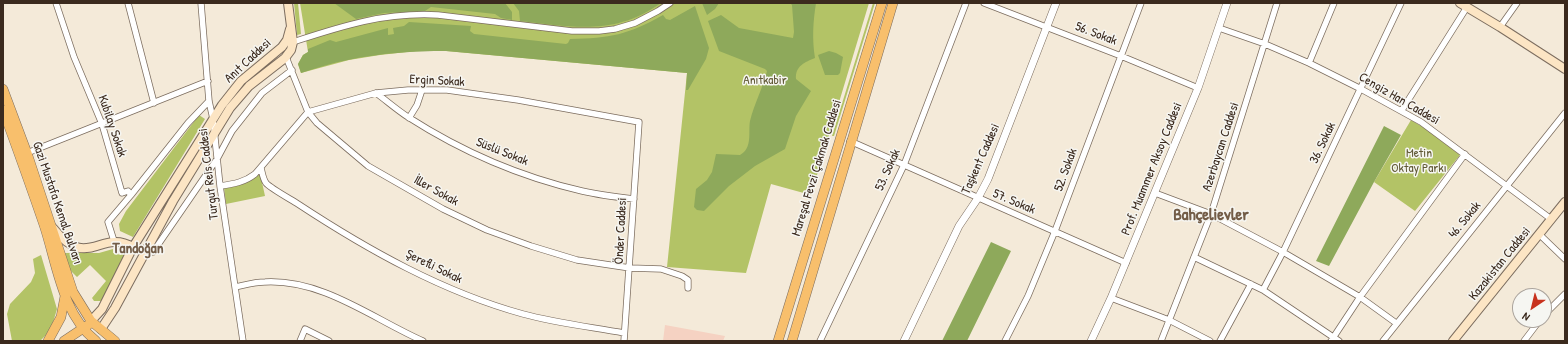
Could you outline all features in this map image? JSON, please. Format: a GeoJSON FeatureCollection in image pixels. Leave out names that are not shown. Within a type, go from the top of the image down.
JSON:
{"type":"FeatureCollection","features":[{"type":"Feature","properties":{"kind":"main road"},"geometry":{"type":"LineString","coordinates":[[288,3],[291,26]]}},
{"type":"Feature","properties":{"kind":"main road","name":"Mareşal Fevzi Çakmak Caddesi"},"geometry":{"type":"LineString","coordinates":[[778,341],[882,3]]}},
{"type":"Feature","properties":{"kind":"main road","name":"Mareşal Fevzi Çakmak Caddesi"},"geometry":{"type":"LineString","coordinates":[[792,341],[850,141],[893,3]]}},
{"type":"Feature","properties":{"kind":"main road"},"geometry":{"type":"LineString","coordinates":[[1464,5],[1500,26],[1565,69]]}},
{"type":"Feature","properties":{"kind":"main road","name":"Anıt Caddesi"},"geometry":{"type":"LineString","coordinates":[[101,329],[115,308],[214,132],[230,108],[246,90],[286,57],[293,42],[291,26]]}},
{"type":"Feature","properties":{"kind":"main road","name":"Anıt Caddesi"},"geometry":{"type":"LineString","coordinates":[[91,322],[102,309],[133,247],[222,104],[242,81],[282,47],[287,40],[291,26]]}},
{"type":"Feature","properties":{"kind":"main road"},"geometry":{"type":"LineString","coordinates":[[282,47],[293,42]]}},
{"type":"Feature","properties":{"kind":"main road","name":"Gazi Mustafa Kemal Bulvarı"},"geometry":{"type":"LineString","coordinates":[[3,89],[27,153],[73,292],[91,322]]}},
{"type":"Feature","properties":{"kind":"main road","name":"Gazi Mustafa Kemal Bulvarı"},"geometry":{"type":"LineString","coordinates":[[3,110],[45,228],[65,296],[83,329],[93,340]]}},
{"type":"Feature","properties":{"kind":"main road","name":"Kazakistan Caddesi"},"geometry":{"type":"LineString","coordinates":[[1453,341],[1565,202]]}},
{"type":"Feature","properties":{"kind":"main road"},"geometry":{"type":"LineString","coordinates":[[51,226],[61,238],[76,248],[91,248],[114,241],[125,242],[133,247]]}},
{"type":"Feature","properties":{"kind":"main road"},"geometry":{"type":"LineString","coordinates":[[48,341],[61,317],[65,296]]}},
{"type":"Feature","properties":{"kind":"main road"},"geometry":{"type":"LineString","coordinates":[[64,341],[91,322],[116,341]]}},
{"type":"Feature","properties":{"kind":"main road"},"geometry":{"type":"LineString","coordinates":[[93,340],[101,329]]}},
{"type":"Feature","properties":{"kind":"street","name":"Kubilay Sokak"},"geometry":{"type":"LineString","coordinates":[[56,3],[74,57],[102,124],[122,194],[128,191],[131,195]]}},
{"type":"Feature","properties":{"kind":"street"},"geometry":{"type":"LineString","coordinates":[[128,3],[154,103]]}},
{"type":"Feature","properties":{"kind":"street","name":"Turgut Reis Caddesi"},"geometry":{"type":"LineString","coordinates":[[201,3],[209,101],[213,119],[220,186],[243,341]]}},
{"type":"Feature","properties":{"kind":"street"},"geometry":{"type":"LineString","coordinates":[[293,42],[369,20],[388,16],[416,14],[438,15],[572,31],[607,31],[635,23],[670,3]]}},
{"type":"Feature","properties":{"kind":"street","name":"53. Sokak"},"geometry":{"type":"LineString","coordinates":[[820,341],[904,165],[966,3]]}},
{"type":"Feature","properties":{"kind":"street","name":"56. Sokak"},"geometry":{"type":"LineString","coordinates":[[984,3],[1121,56],[1198,88]]}},
{"type":"Feature","properties":{"kind":"street","name":"Taşkent Caddesi"},"geometry":{"type":"LineString","coordinates":[[904,341],[959,226],[978,198],[988,179],[1056,3]]}},
{"type":"Feature","properties":{"kind":"street","name":"52. Sokak"},"geometry":{"type":"LineString","coordinates":[[1004,341],[1028,296],[1055,231],[1141,3]]}},
{"type":"Feature","properties":{"kind":"street","name":"Prof. Muammer Aksoy Caddesi"},"geometry":{"type":"LineString","coordinates":[[1091,341],[1126,263],[1198,88],[1227,3]]}},
{"type":"Feature","properties":{"kind":"street","name":"Azerbaycan Caddesi"},"geometry":{"type":"LineString","coordinates":[[1161,341],[1211,214],[1277,3]]}},
{"type":"Feature","properties":{"kind":"street"},"geometry":{"type":"LineString","coordinates":[[1309,64],[1334,3]]}},
{"type":"Feature","properties":{"kind":"street","name":"36. Sokak"},"geometry":{"type":"LineString","coordinates":[[1263,290],[1284,252],[1401,3]]}},
{"type":"Feature","properties":{"kind":"street"},"geometry":{"type":"LineString","coordinates":[[1500,26],[1517,3]]}},
{"type":"Feature","properties":{"kind":"street"},"geometry":{"type":"LineString","coordinates":[[1402,110],[1464,5]]}},
{"type":"Feature","properties":{"kind":"street","name":"Cengiz Han Caddesi"},"geometry":{"type":"LineString","coordinates":[[1219,28],[1265,44],[1402,110],[1465,154],[1551,219]]}},
{"type":"Feature","properties":{"kind":"street","name":"İller Sokak"},"geometry":{"type":"LineString","coordinates":[[286,57],[308,112],[317,123],[368,166],[443,209],[531,246],[577,260],[630,268],[661,269],[682,276],[688,280],[688,288]]}},
{"type":"Feature","properties":{"kind":"street"},"geometry":{"type":"LineString","coordinates":[[146,251],[153,252],[217,160],[232,131],[262,93],[292,70]]}},
{"type":"Feature","properties":{"kind":"street"},"geometry":{"type":"LineString","coordinates":[[27,153],[208,81]]}},
{"type":"Feature","properties":{"kind":"street","name":"Ergin Sokak"},"geometry":{"type":"LineString","coordinates":[[308,112],[376,93],[408,90],[447,90],[518,100],[639,122]]}},
{"type":"Feature","properties":{"kind":"street"},"geometry":{"type":"LineString","coordinates":[[409,118],[417,105],[422,90]]}},
{"type":"Feature","properties":{"kind":"street","name":"Süslü Sokak"},"geometry":{"type":"LineString","coordinates":[[376,93],[409,118],[431,132],[461,147],[533,177],[584,192],[634,199]]}},
{"type":"Feature","properties":{"kind":"street"},"geometry":{"type":"LineString","coordinates":[[114,241],[108,222],[188,123],[209,101]]}},
{"type":"Feature","properties":{"kind":"street"},"geometry":{"type":"LineString","coordinates":[[220,186],[236,184],[248,180],[261,168],[308,112]]}},
{"type":"Feature","properties":{"kind":"street","name":"46. Sokak"},"geometry":{"type":"LineString","coordinates":[[1383,341],[1565,113]]}},
{"type":"Feature","properties":{"kind":"street","name":"Önder Caddesi"},"geometry":{"type":"LineString","coordinates":[[624,341],[639,122]]}},
{"type":"Feature","properties":{"kind":"street","name":"57. Sokak"},"geometry":{"type":"LineString","coordinates":[[850,141],[1126,263]]}},
{"type":"Feature","properties":{"kind":"street"},"geometry":{"type":"LineString","coordinates":[[1194,257],[1263,290],[1334,340],[1360,297],[1465,154]]}},
{"type":"Feature","properties":{"kind":"street","name":"Şerefli Sokak"},"geometry":{"type":"LineString","coordinates":[[261,168],[266,183],[326,223],[351,238],[436,282],[474,299],[524,314],[584,327],[624,333]]}},
{"type":"Feature","properties":{"kind":"street"},"geometry":{"type":"LineString","coordinates":[[1155,193],[1211,214],[1284,252],[1360,297],[1396,323]]}},
{"type":"Feature","properties":{"kind":"street"},"geometry":{"type":"LineString","coordinates":[[1539,234],[1565,259]]}},
{"type":"Feature","properties":{"kind":"street"},"geometry":{"type":"LineString","coordinates":[[235,287],[265,282],[296,284],[318,290],[337,297],[423,341]]}},
{"type":"Feature","properties":{"kind":"street"},"geometry":{"type":"LineString","coordinates":[[1220,341],[1251,284]]}},
{"type":"Feature","properties":{"kind":"street"},"geometry":{"type":"LineString","coordinates":[[1552,307],[1565,294]]}},
{"type":"Feature","properties":{"kind":"street"},"geometry":{"type":"LineString","coordinates":[[1111,298],[1169,320],[1210,341]]}},
{"type":"Feature","properties":{"kind":"street"},"geometry":{"type":"LineString","coordinates":[[1524,341],[1534,328]]}},
{"type":"Feature","properties":{"kind":"street"},"geometry":{"type":"LineString","coordinates":[[300,341],[305,329],[330,341]]}},
{"type":"Feature","properties":{"kind":"shaded area"},"geometry":{"type":"Polygon","coordinates":[[[665,325],[725,336],[723,341],[663,341],[665,325]]]}},
{"type":"Feature","properties":{"kind":"green space"},"geometry":{"type":"Polygon","coordinates":[[[294,3],[298,3],[301,34],[297,35],[294,3]]]}},
{"type":"Feature","properties":{"kind":"green space","name":"Anıtkabir"},"geometry":{"type":"Polygon","coordinates":[[[300,3],[869,3],[811,195],[771,184],[746,273],[667,267],[687,73],[446,51],[416,51],[349,60],[301,73],[298,64],[303,55],[308,52],[300,3]]]}},
{"type":"Feature","properties":{"kind":"green space"},"geometry":{"type":"Polygon","coordinates":[[[334,3],[505,3],[512,12],[512,20],[501,18],[495,14],[431,7],[425,11],[384,13],[356,19],[334,3]]]}},
{"type":"Feature","properties":{"kind":"green space"},"geometry":{"type":"Polygon","coordinates":[[[513,3],[661,3],[627,21],[593,27],[576,27],[520,21],[519,11],[513,3]]]}},
{"type":"Feature","properties":{"kind":"green space"},"geometry":{"type":"Polygon","coordinates":[[[702,3],[719,3],[715,9],[707,15],[702,3]]]}},
{"type":"Feature","properties":{"kind":"green space"},"geometry":{"type":"Polygon","coordinates":[[[790,3],[816,3],[813,30],[815,58],[801,65],[797,71],[796,79],[811,91],[796,116],[785,149],[755,166],[729,186],[704,211],[697,210],[694,207],[696,189],[707,180],[712,172],[716,154],[740,155],[747,148],[750,121],[767,71],[719,51],[708,21],[721,15],[739,28],[793,38],[792,5],[790,3]]]}},
{"type":"Feature","properties":{"kind":"green space"},"geometry":{"type":"Polygon","coordinates":[[[873,3],[875,3],[834,136],[832,136],[873,3]]]}},
{"type":"Feature","properties":{"kind":"green space"},"geometry":{"type":"Polygon","coordinates":[[[695,6],[709,48],[706,59],[688,90],[686,90],[687,73],[446,51],[385,54],[336,63],[301,73],[298,64],[303,55],[308,52],[308,49],[330,40],[336,42],[388,28],[388,35],[394,34],[393,28],[404,26],[409,22],[471,26],[470,31],[474,34],[566,44],[570,39],[596,38],[629,31],[651,22],[663,15],[666,19],[670,20],[695,6]]]}},
{"type":"Feature","properties":{"kind":"green space"},"geometry":{"type":"Polygon","coordinates":[[[829,51],[843,57],[840,73],[838,75],[825,75],[818,55],[829,51]]]}},
{"type":"Feature","properties":{"kind":"green space"},"geometry":{"type":"Polygon","coordinates":[[[199,115],[205,119],[133,237],[120,231],[119,224],[126,211],[199,115]]]}},
{"type":"Feature","properties":{"kind":"green space","name":"Metin Oktay Parkı"},"geometry":{"type":"Polygon","coordinates":[[[1411,120],[1426,129],[1460,155],[1415,211],[1374,182],[1411,120]]]}},
{"type":"Feature","properties":{"kind":"green space"},"geometry":{"type":"Polygon","coordinates":[[[1384,126],[1401,135],[1329,266],[1316,261],[1384,126]]]}},
{"type":"Feature","properties":{"kind":"green space"},"geometry":{"type":"Polygon","coordinates":[[[260,173],[265,196],[226,204],[224,188],[244,184],[260,173]]]}},
{"type":"Feature","properties":{"kind":"green space"},"geometry":{"type":"Polygon","coordinates":[[[991,242],[1011,251],[967,341],[942,341],[991,242]]]}},
{"type":"Feature","properties":{"kind":"green space"},"geometry":{"type":"Polygon","coordinates":[[[113,249],[113,253],[121,255],[122,250],[126,252],[105,296],[101,301],[94,301],[92,298],[106,281],[90,265],[77,277],[70,270],[64,253],[99,253],[113,249]]]}},
{"type":"Feature","properties":{"kind":"green space"},"geometry":{"type":"Polygon","coordinates":[[[41,255],[57,309],[52,326],[40,341],[12,341],[7,314],[10,304],[31,282],[35,273],[33,259],[41,255]]]}},
{"type":"Feature","properties":{"kind":"district","name":"Bahçelievler"},"geometry":{"type":"Point","coordinates":[1211,215]}},
{"type":"Feature","properties":{"kind":"district","name":"Tandoğan"},"geometry":{"type":"Point","coordinates":[138,249]}}]}
